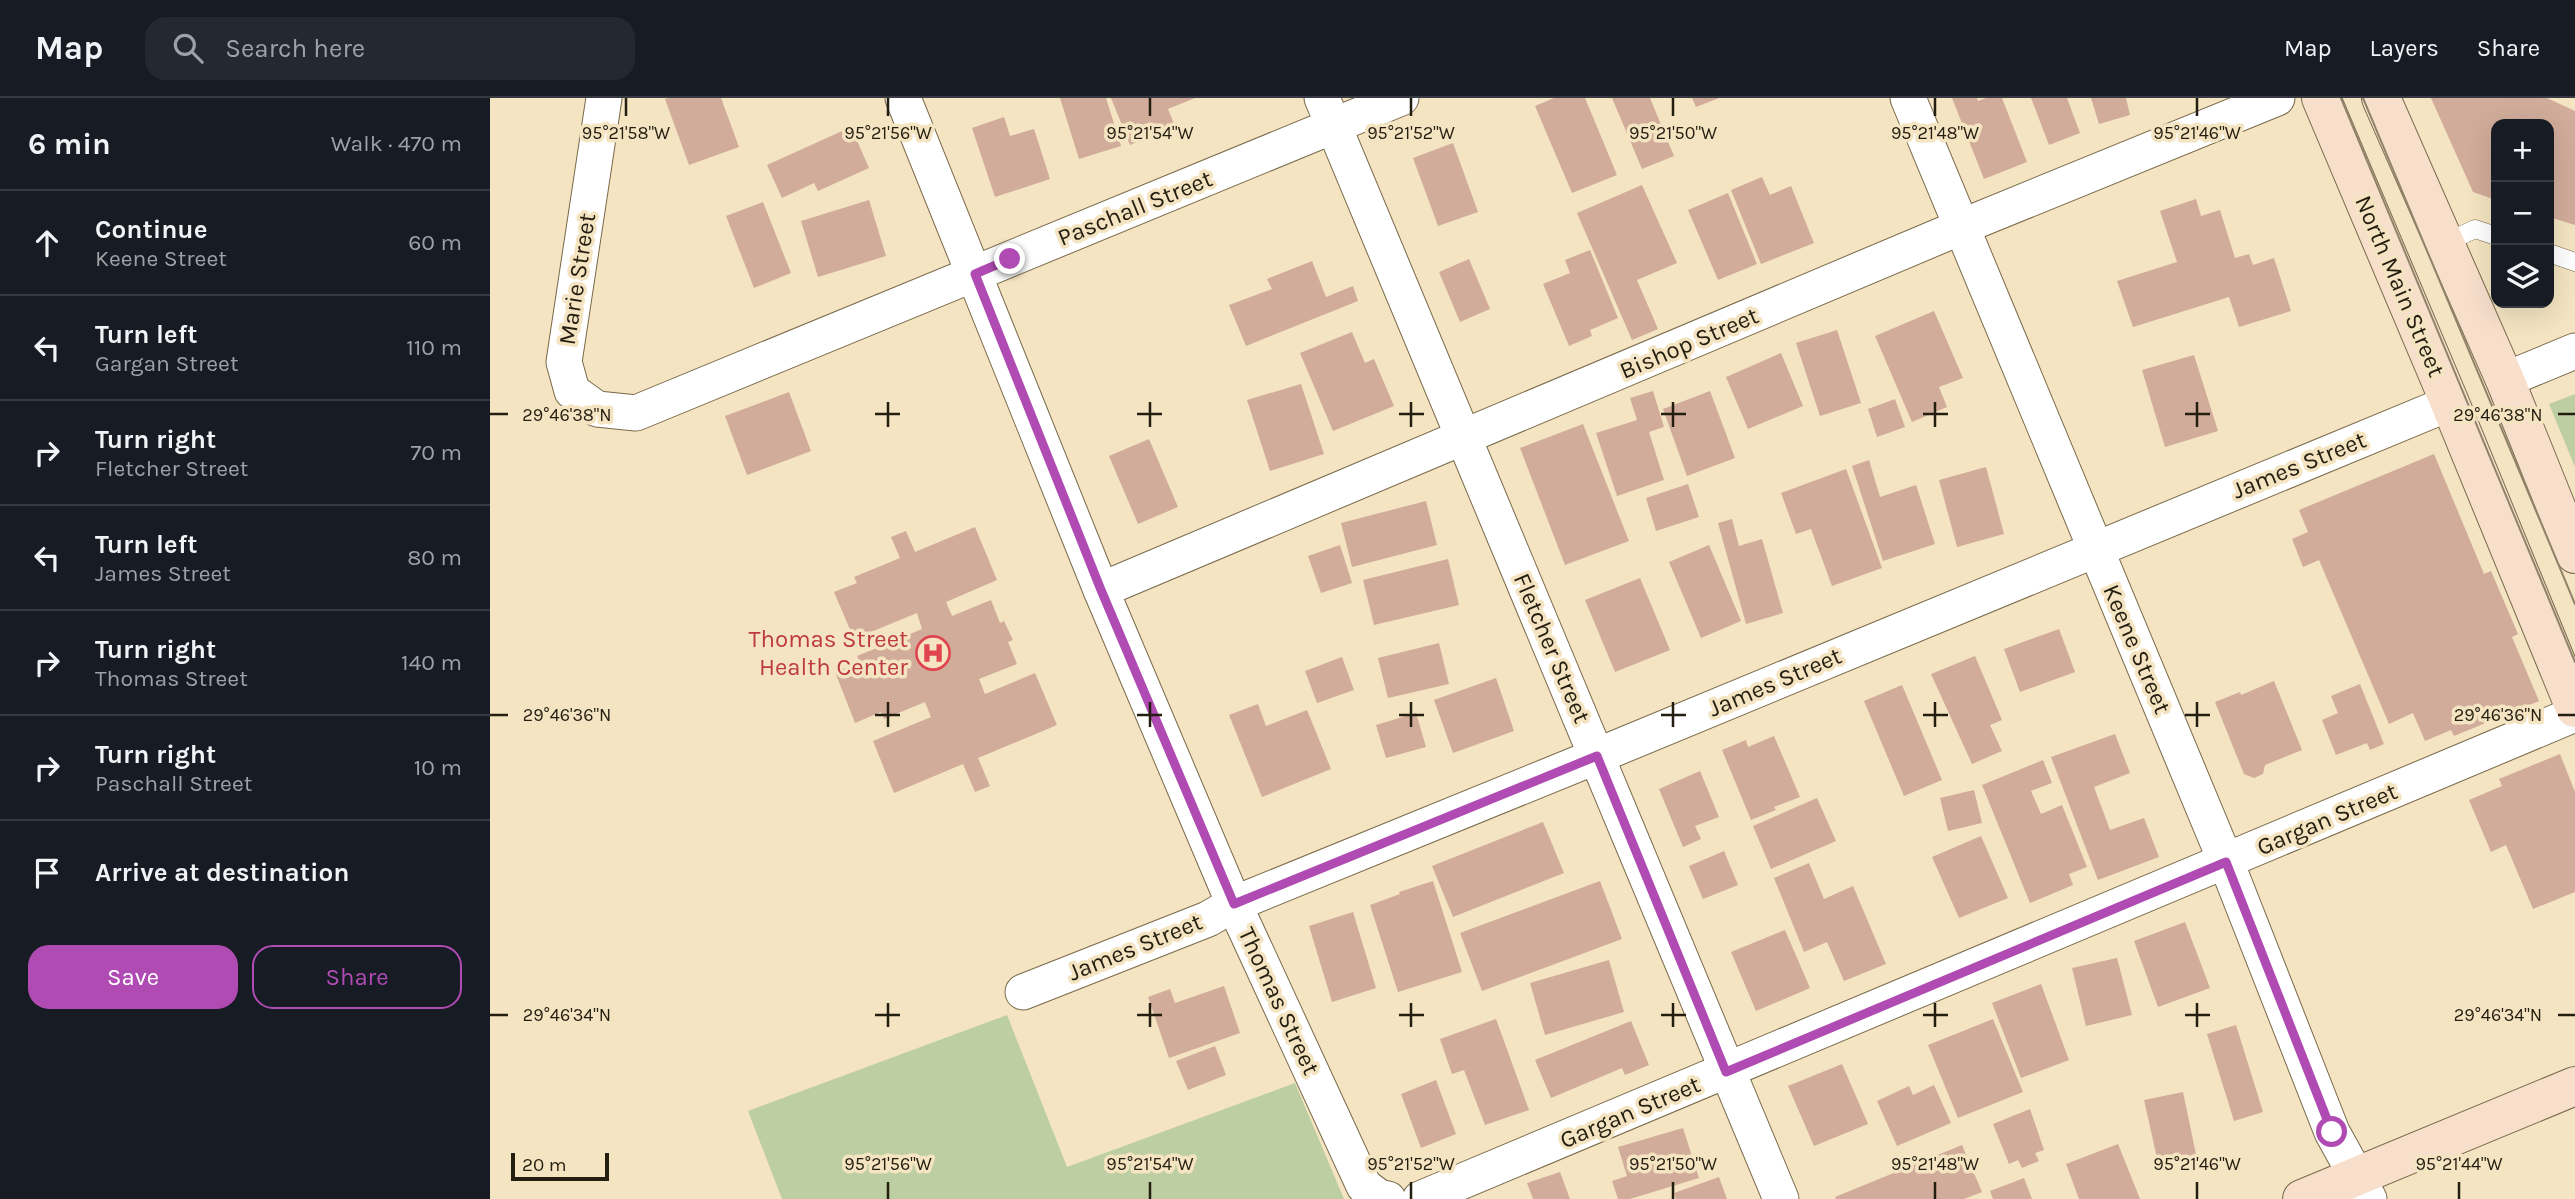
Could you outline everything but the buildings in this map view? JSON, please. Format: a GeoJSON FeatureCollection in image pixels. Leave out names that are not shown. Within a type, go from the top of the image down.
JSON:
{"type":"FeatureCollection","features":[{"type":"Feature","properties":{"kind":"main road","name":"North Main Street"},"geometry":{"type":"LineString","coordinates":[[2321,98],[2575,708]]}},
{"type":"Feature","properties":{"kind":"main road"},"geometry":{"type":"LineString","coordinates":[[2381,98],[2505,380],[2575,554]]}},
{"type":"Feature","properties":{"kind":"main road"},"geometry":{"type":"LineString","coordinates":[[2302,1199],[2363,1187],[2575,1086]]}},
{"type":"Feature","properties":{"kind":"street","name":"Marie Street"},"geometry":{"type":"LineString","coordinates":[[604,98],[564,362],[572,391],[597,409],[636,413]]}},
{"type":"Feature","properties":{"kind":"street","name":"Thomas Street"},"geometry":{"type":"LineString","coordinates":[[902,98],[1101,590],[1234,904],[1364,1186],[1384,1198]]}},
{"type":"Feature","properties":{"kind":"street","name":"Paschall Street"},"geometry":{"type":"LineString","coordinates":[[636,413],[975,274],[1328,112],[1401,98]]}},
{"type":"Feature","properties":{"kind":"street","name":"Keene Street"},"geometry":{"type":"LineString","coordinates":[[1908,98],[2226,862],[2332,1132],[2363,1187]]}},
{"type":"Feature","properties":{"kind":"street","name":"Bishop Street"},"geometry":{"type":"LineString","coordinates":[[1101,590],[1961,227],[2277,98]]}},
{"type":"Feature","properties":{"kind":"street","name":"Fletcher Street"},"geometry":{"type":"LineString","coordinates":[[1328,112],[1780,1199]]}},
{"type":"Feature","properties":{"kind":"street"},"geometry":{"type":"LineString","coordinates":[[2505,380],[2575,351]]}},
{"type":"Feature","properties":{"kind":"street","name":"James Street"},"geometry":{"type":"LineString","coordinates":[[1023,992],[1208,919],[1234,904],[2450,403]]}},
{"type":"Feature","properties":{"kind":"street","name":"Gargan Street"},"geometry":{"type":"LineString","coordinates":[[1420,1199],[2575,714]]}},
{"type":"Feature","properties":{"kind":"lane"},"geometry":{"type":"LineString","coordinates":[[2445,243],[2475,229],[2491,234]]}},
{"type":"Feature","properties":{"kind":"lane"},"geometry":{"type":"LineString","coordinates":[[2554,255],[2575,262]]}},
{"type":"Feature","properties":{"kind":"green space"},"geometry":{"type":"Polygon","coordinates":[[[2575,394],[2575,467],[2549,404],[2575,394]]]}},
{"type":"Feature","properties":{"kind":"green space"},"geometry":{"type":"Polygon","coordinates":[[[1007,1015],[1067,1167],[1295,1083],[1344,1199],[782,1199],[748,1111],[1007,1015]]]}},
{"type":"Feature","properties":{"kind":"tram line"},"geometry":{"type":"LineString","coordinates":[[2341,98],[2575,662]]}},
{"type":"Feature","properties":{"kind":"tram line"},"geometry":{"type":"LineString","coordinates":[[2363,98],[2575,604]]}},
{"type":"Feature","properties":{"kind":"place","name":"Thomas Street Health Center"},"geometry":{"type":"Point","coordinates":[933,653]}},
{"type":"Feature","properties":{"kind":"route"},"geometry":{"type":"LineString","coordinates":[[1010,259],[975,274],[1101,590],[1234,904],[1597,756],[1726,1072],[2226,862],[2332,1132]]}}]}
